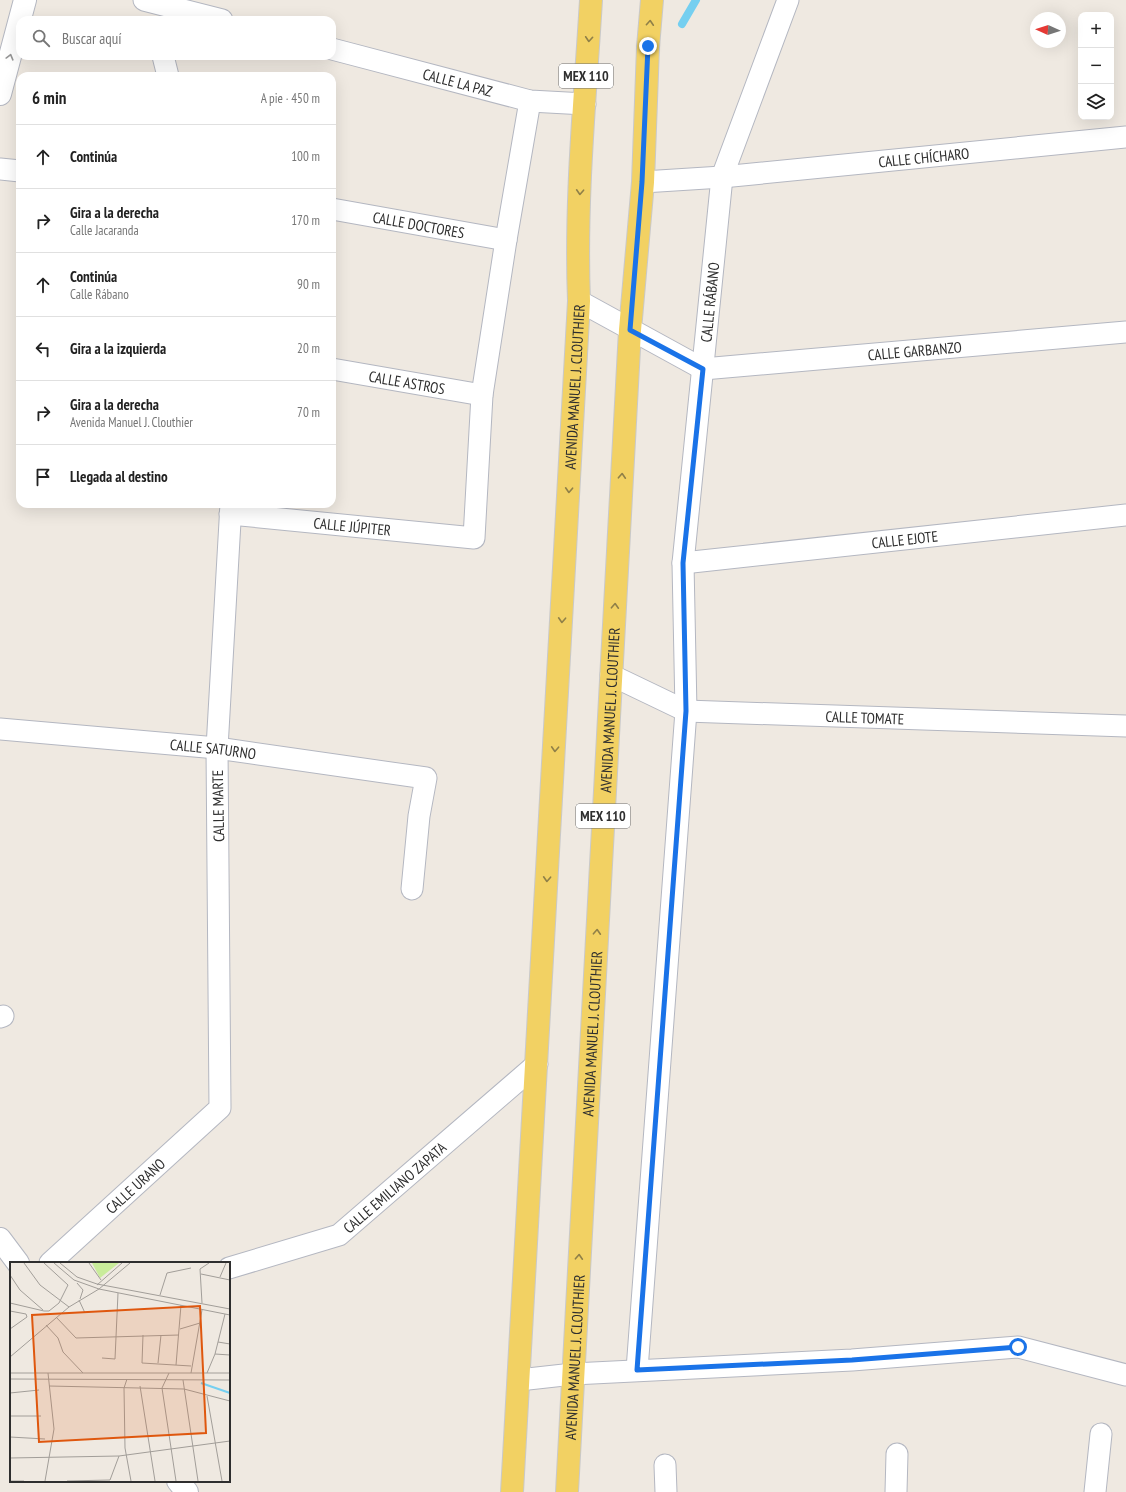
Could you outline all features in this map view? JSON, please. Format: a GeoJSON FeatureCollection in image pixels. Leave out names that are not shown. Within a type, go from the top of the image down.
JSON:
{"type":"FeatureCollection","features":[{"type":"Feature","properties":{"kind":"main road"},"geometry":{"type":"LineString","coordinates":[[21,16],[25,0]]}},
{"type":"Feature","properties":{"kind":"main road","name":"AVENIDA MANUEL J. CLOUTHIER"},"geometry":{"type":"LineString","coordinates":[[512,1492],[579,301],[577,255],[591,0]]}},
{"type":"Feature","properties":{"kind":"main road","name":"AVENIDA MANUEL J. CLOUTHIER"},"geometry":{"type":"LineString","coordinates":[[567,1492],[630,330],[642,182],[648,46],[652,0]]}},
{"type":"Feature","properties":{"kind":"main road"},"geometry":{"type":"LineString","coordinates":[[0,94],[16,34]]}},
{"type":"Feature","properties":{"kind":"main road"},"geometry":{"type":"LineString","coordinates":[[0,1239],[17,1262]]}},
{"type":"Feature","properties":{"kind":"main road"},"geometry":{"type":"LineString","coordinates":[[179,1482],[187,1492]]}},
{"type":"Feature","properties":{"kind":"street","name":"CALLE RÁBANO"},"geometry":{"type":"LineString","coordinates":[[637,1370],[686,711],[683,563],[722,177],[788,0]]}},
{"type":"Feature","properties":{"kind":"street"},"geometry":{"type":"LineString","coordinates":[[150,7],[200,16]]}},
{"type":"Feature","properties":{"kind":"street","name":"CALLE LA PAZ"},"geometry":{"type":"LineString","coordinates":[[336,50],[530,101],[585,104]]}},
{"type":"Feature","properties":{"kind":"street"},"geometry":{"type":"LineString","coordinates":[[164,60],[167,72]]}},
{"type":"Feature","properties":{"kind":"street"},"geometry":{"type":"LineString","coordinates":[[482,395],[506,240],[530,101]]}},
{"type":"Feature","properties":{"kind":"street","name":"CALLE CHÍCHARO"},"geometry":{"type":"LineString","coordinates":[[642,182],[722,177],[1126,137]]}},
{"type":"Feature","properties":{"kind":"street"},"geometry":{"type":"LineString","coordinates":[[0,169],[16,171]]}},
{"type":"Feature","properties":{"kind":"street","name":"CALLE DOCTORES"},"geometry":{"type":"LineString","coordinates":[[336,210],[506,240]]}},
{"type":"Feature","properties":{"kind":"street"},"geometry":{"type":"LineString","coordinates":[[579,301],[703,369]]}},
{"type":"Feature","properties":{"kind":"street","name":"CALLE GARBANZO"},"geometry":{"type":"LineString","coordinates":[[703,369],[1126,332]]}},
{"type":"Feature","properties":{"kind":"street","name":"CALLE ASTROS"},"geometry":{"type":"LineString","coordinates":[[336,370],[482,395]]}},
{"type":"Feature","properties":{"kind":"street","name":"CALLE JÚPITER"},"geometry":{"type":"LineString","coordinates":[[231,509],[474,538],[482,395]]}},
{"type":"Feature","properties":{"kind":"street","name":"CALLE MARTE"},"geometry":{"type":"LineString","coordinates":[[220,1108],[217,748],[231,509]]}},
{"type":"Feature","properties":{"kind":"street","name":"CALLE EJOTE"},"geometry":{"type":"LineString","coordinates":[[683,563],[1126,514]]}},
{"type":"Feature","properties":{"kind":"street","name":"CALLE TOMATE"},"geometry":{"type":"LineString","coordinates":[[611,675],[686,711],[1126,726]]}},
{"type":"Feature","properties":{"kind":"street","name":"CALLE SATURNO"},"geometry":{"type":"LineString","coordinates":[[0,729],[217,748],[426,778],[412,889]]}},
{"type":"Feature","properties":{"kind":"street","name":"CALLE EMILIANO ZAPATA"},"geometry":{"type":"LineString","coordinates":[[230,1268],[339,1235],[537,1064]]}},
{"type":"Feature","properties":{"kind":"street","name":"CALLE URANO"},"geometry":{"type":"LineString","coordinates":[[51,1262],[220,1108]]}},
{"type":"Feature","properties":{"kind":"street"},"geometry":{"type":"LineString","coordinates":[[519,1380],[573,1374],[852,1360],[1018,1347],[1126,1375]]}},
{"type":"Feature","properties":{"kind":"street"},"geometry":{"type":"LineString","coordinates":[[1095,1492],[1101,1434]]}},
{"type":"Feature","properties":{"kind":"street"},"geometry":{"type":"LineString","coordinates":[[896,1492],[897,1454]]}},
{"type":"Feature","properties":{"kind":"street"},"geometry":{"type":"LineString","coordinates":[[664,1465],[666,1492]]}},
{"type":"Feature","properties":{"kind":"waterway"},"geometry":{"type":"LineString","coordinates":[[682,24],[696,0]]}},
{"type":"Feature","properties":{"kind":"route"},"geometry":{"type":"LineString","coordinates":[[648,46],[642,182],[630,330],[703,369],[683,563],[686,711],[637,1370],[852,1360],[1018,1347]]}}]}
